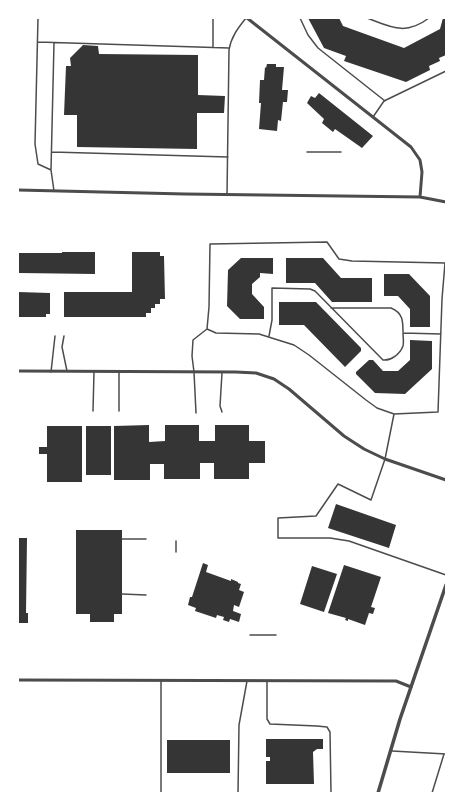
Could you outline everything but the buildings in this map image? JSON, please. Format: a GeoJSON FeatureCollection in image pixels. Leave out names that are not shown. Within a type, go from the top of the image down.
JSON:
{"type":"FeatureCollection","features":[{"type":"Feature","properties":{"kind":"street"},"geometry":{"type":"LineString","coordinates":[[247,18],[411,147],[420,160],[422,172],[420,197]]}},
{"type":"Feature","properties":{"kind":"street"},"geometry":{"type":"LineString","coordinates":[[18,190],[227,195],[420,197],[446,202]]}},
{"type":"Feature","properties":{"kind":"street"},"geometry":{"type":"LineString","coordinates":[[18,371],[256,373],[274,379],[289,389],[344,436],[364,449],[385,459],[446,480]]}},
{"type":"Feature","properties":{"kind":"street"},"geometry":{"type":"LineString","coordinates":[[378,793],[390,751],[446,584]]}},
{"type":"Feature","properties":{"kind":"street"},"geometry":{"type":"LineString","coordinates":[[18,680],[396,681],[411,687]]}},
{"type":"Feature","properties":{"kind":"lane"},"geometry":{"type":"LineString","coordinates":[[38,18],[35,144],[38,164],[51,170]]}},
{"type":"Feature","properties":{"kind":"lane"},"geometry":{"type":"LineString","coordinates":[[213,18],[213,47]]}},
{"type":"Feature","properties":{"kind":"lane"},"geometry":{"type":"LineString","coordinates":[[227,195],[229,48],[230,41],[247,18]]}},
{"type":"Feature","properties":{"kind":"lane"},"geometry":{"type":"LineString","coordinates":[[300,18],[308,35],[318,48],[385,101]]}},
{"type":"Feature","properties":{"kind":"lane"},"geometry":{"type":"LineString","coordinates":[[367,18],[398,29],[408,28],[429,18]]}},
{"type":"Feature","properties":{"kind":"lane"},"geometry":{"type":"LineString","coordinates":[[38,42],[229,48]]}},
{"type":"Feature","properties":{"kind":"lane"},"geometry":{"type":"LineString","coordinates":[[54,43],[51,170],[54,191]]}},
{"type":"Feature","properties":{"kind":"lane"},"geometry":{"type":"LineString","coordinates":[[373,117],[385,101],[446,71]]}},
{"type":"Feature","properties":{"kind":"lane"},"geometry":{"type":"LineString","coordinates":[[52,152],[228,157]]}},
{"type":"Feature","properties":{"kind":"lane"},"geometry":{"type":"LineString","coordinates":[[307,152],[341,152]]}},
{"type":"Feature","properties":{"kind":"lane"},"geometry":{"type":"LineString","coordinates":[[196,413],[192,356],[193,340],[207,329],[209,307],[210,244],[327,242],[339,259],[352,261],[445,263],[442,299],[438,412],[394,414],[377,408],[294,345],[259,334],[216,334],[207,329]]}},
{"type":"Feature","properties":{"kind":"lane"},"geometry":{"type":"LineString","coordinates":[[269,336],[272,320],[272,288],[310,290],[315,292],[331,308],[383,360],[392,359],[403,346],[402,316],[391,308],[331,308]]}},
{"type":"Feature","properties":{"kind":"lane"},"geometry":{"type":"LineString","coordinates":[[403,333],[441,334]]}},
{"type":"Feature","properties":{"kind":"lane"},"geometry":{"type":"LineString","coordinates":[[51,372],[55,336]]}},
{"type":"Feature","properties":{"kind":"lane"},"geometry":{"type":"LineString","coordinates":[[64,336],[62,347],[67,372]]}},
{"type":"Feature","properties":{"kind":"lane"},"geometry":{"type":"LineString","coordinates":[[93,411],[94,372]]}},
{"type":"Feature","properties":{"kind":"lane"},"geometry":{"type":"LineString","coordinates":[[119,372],[119,411]]}},
{"type":"Feature","properties":{"kind":"lane"},"geometry":{"type":"LineString","coordinates":[[222,372],[220,406],[222,412]]}},
{"type":"Feature","properties":{"kind":"lane"},"geometry":{"type":"LineString","coordinates":[[394,414],[385,459],[371,500],[338,484],[316,516],[278,518],[278,538],[330,538],[349,541],[446,575]]}},
{"type":"Feature","properties":{"kind":"lane"},"geometry":{"type":"LineString","coordinates":[[122,539],[146,539]]}},
{"type":"Feature","properties":{"kind":"lane"},"geometry":{"type":"LineString","coordinates":[[176,541],[176,552]]}},
{"type":"Feature","properties":{"kind":"lane"},"geometry":{"type":"LineString","coordinates":[[122,594],[146,595]]}},
{"type":"Feature","properties":{"kind":"lane"},"geometry":{"type":"LineString","coordinates":[[250,635],[276,635]]}},
{"type":"Feature","properties":{"kind":"lane"},"geometry":{"type":"LineString","coordinates":[[161,680],[161,793]]}},
{"type":"Feature","properties":{"kind":"lane"},"geometry":{"type":"LineString","coordinates":[[238,793],[239,725],[247,681]]}},
{"type":"Feature","properties":{"kind":"lane"},"geometry":{"type":"LineString","coordinates":[[267,681],[267,719],[270,724],[327,727],[330,732],[332,793]]}},
{"type":"Feature","properties":{"kind":"lane"},"geometry":{"type":"LineString","coordinates":[[390,751],[445,754],[432,793]]}}]}
